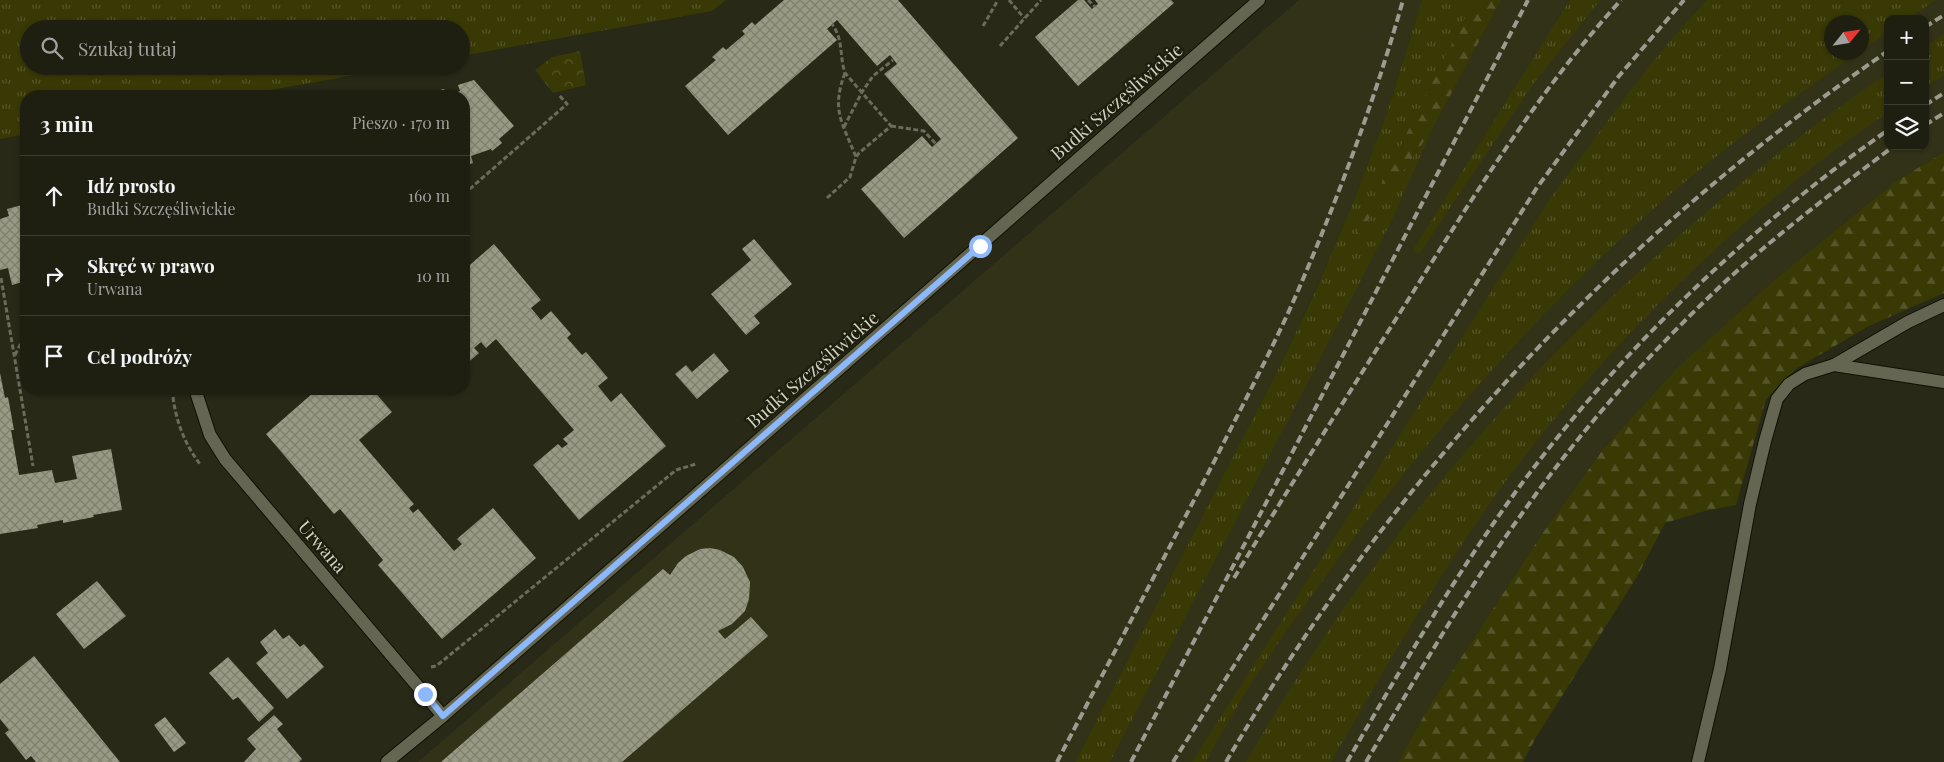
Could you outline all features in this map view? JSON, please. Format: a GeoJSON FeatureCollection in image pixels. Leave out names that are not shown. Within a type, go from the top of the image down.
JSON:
{"type":"FeatureCollection","features":[{"type":"Feature","properties":{"kind":"street","name":"Budki Szczęśliwickie"},"geometry":{"type":"LineString","coordinates":[[387,762],[443,716],[740,457],[1259,0]]}},
{"type":"Feature","properties":{"kind":"street"},"geometry":{"type":"LineString","coordinates":[[1698,762],[1720,669],[1750,504],[1764,441],[1777,398],[1789,384],[1805,374],[1834,365],[1908,322],[1944,304]]}},
{"type":"Feature","properties":{"kind":"street"},"geometry":{"type":"LineString","coordinates":[[1834,365],[1944,382]]}},
{"type":"Feature","properties":{"kind":"street","name":"Urwana"},"geometry":{"type":"LineString","coordinates":[[197,395],[210,435],[224,459],[443,716]]}},
{"type":"Feature","properties":{"kind":"path"},"geometry":{"type":"LineString","coordinates":[[983,26],[998,0]]}},
{"type":"Feature","properties":{"kind":"path"},"geometry":{"type":"LineString","coordinates":[[1009,0],[1024,18]]}},
{"type":"Feature","properties":{"kind":"path"},"geometry":{"type":"LineString","coordinates":[[1000,46],[1041,0]]}},
{"type":"Feature","properties":{"kind":"path"},"geometry":{"type":"LineString","coordinates":[[1088,0],[1094,7]]}},
{"type":"Feature","properties":{"kind":"path"},"geometry":{"type":"LineString","coordinates":[[832,24],[840,39],[842,66],[845,73],[891,126],[924,131],[936,144]]}},
{"type":"Feature","properties":{"kind":"path"},"geometry":{"type":"LineString","coordinates":[[844,128],[862,92],[873,76],[893,60]]}},
{"type":"Feature","properties":{"kind":"path"},"geometry":{"type":"LineString","coordinates":[[845,73],[838,90],[837,106],[840,121],[856,157]]}},
{"type":"Feature","properties":{"kind":"path"},"geometry":{"type":"LineString","coordinates":[[470,189],[567,104],[559,95]]}},
{"type":"Feature","properties":{"kind":"path"},"geometry":{"type":"LineString","coordinates":[[827,198],[850,177],[856,157],[891,126]]}},
{"type":"Feature","properties":{"kind":"path"},"geometry":{"type":"LineString","coordinates":[[1,278],[20,391]]}},
{"type":"Feature","properties":{"kind":"path"},"geometry":{"type":"LineString","coordinates":[[14,356],[20,344]]}},
{"type":"Feature","properties":{"kind":"path"},"geometry":{"type":"LineString","coordinates":[[21,395],[33,466]]}},
{"type":"Feature","properties":{"kind":"path"},"geometry":{"type":"LineString","coordinates":[[429,667],[436,666],[446,659],[676,470],[700,462]]}},
{"type":"Feature","properties":{"kind":"shaded area"},"geometry":{"type":"Polygon","coordinates":[[[1299,0],[1422,0],[1388,110],[1354,200],[1315,291],[1278,370],[1075,762],[418,762],[1299,0]]]}},
{"type":"Feature","properties":{"kind":"shaded area"},"geometry":{"type":"Polygon","coordinates":[[[1501,0],[1944,0],[1944,152],[1895,182],[1779,276],[1677,368],[1604,448],[1542,534],[1430,705],[1398,762],[1110,762],[1289,416],[1350,246],[1432,130],[1501,0]]]}},
{"type":"Feature","properties":{"kind":"green space"},"geometry":{"type":"Polygon","coordinates":[[[0,0],[726,0],[712,11],[470,54],[470,20],[20,20],[20,75],[354,75],[270,90],[20,90],[20,135],[0,139],[0,0]]]}},
{"type":"Feature","properties":{"kind":"green space"},"geometry":{"type":"Polygon","coordinates":[[[1422,0],[1474,0],[1353,242],[1432,130],[1391,222],[1110,762],[1075,762],[1278,370],[1315,292],[1354,200],[1388,110],[1422,0]]]}},
{"type":"Feature","properties":{"kind":"green space"},"geometry":{"type":"Polygon","coordinates":[[[1474,0],[1501,0],[1432,130],[1350,246],[1474,0]]]}},
{"type":"Feature","properties":{"kind":"green space"},"geometry":{"type":"Polygon","coordinates":[[[1570,0],[1600,0],[1533,84],[1419,254],[1413,250],[1570,0]]]}},
{"type":"Feature","properties":{"kind":"green space"},"geometry":{"type":"Polygon","coordinates":[[[1707,0],[1936,0],[1913,15],[1884,15],[1884,34],[1869,45],[1869,15],[1824,15],[1824,60],[1847,60],[1727,148],[1652,210],[1567,291],[1527,333],[1448,420],[1374,511],[1286,632],[1220,735],[1206,762],[1192,762],[1550,199],[1629,92],[1669,42],[1707,0]]]}},
{"type":"Feature","properties":{"kind":"green space"},"geometry":{"type":"Polygon","coordinates":[[[1944,34],[1944,75],[1929,84],[1929,60],[1929,44],[1944,34]]]}},
{"type":"Feature","properties":{"kind":"green space"},"geometry":{"type":"Polygon","coordinates":[[[580,51],[586,85],[553,93],[535,70],[552,57],[580,51]]]}},
{"type":"Feature","properties":{"kind":"green space"},"geometry":{"type":"Polygon","coordinates":[[[1884,76],[1884,115],[1834,150],[1730,236],[1632,331],[1586,381],[1543,433],[1479,518],[1457,552],[1392,656],[1331,762],[1246,762],[1308,661],[1376,564],[1450,470],[1528,382],[1612,297],[1700,218],[1792,143],[1884,76]]]}},
{"type":"Feature","properties":{"kind":"green space"},"geometry":{"type":"Polygon","coordinates":[[[1944,152],[1944,293],[1869,326],[1797,368],[1766,399],[1736,505],[1705,511],[1665,523],[1638,575],[1535,739],[1523,762],[1398,762],[1430,705],[1542,534],[1604,448],[1677,368],[1779,276],[1895,182],[1944,152]]]}},
{"type":"Feature","properties":{"kind":"building"},"geometry":{"type":"Polygon","coordinates":[[[784,0],[898,0],[1018,138],[904,238],[861,189],[922,136],[932,147],[941,139],[884,74],[897,64],[890,55],[877,66],[837,20],[827,29],[837,40],[728,135],[685,86],[716,60],[712,57],[723,47],[726,50],[745,34],[742,31],[752,22],[755,25],[784,0]]]}},
{"type":"Feature","properties":{"kind":"building"},"geometry":{"type":"Polygon","coordinates":[[[1078,0],[1084,0],[1092,9],[1098,4],[1095,0],[1171,0],[1174,3],[1078,86],[1035,37],[1078,0]]]}},
{"type":"Feature","properties":{"kind":"building"},"geometry":{"type":"Polygon","coordinates":[[[474,80],[514,126],[499,139],[502,143],[492,151],[491,149],[471,156],[473,163],[470,164],[470,90],[460,90],[458,85],[474,80]]]}},
{"type":"Feature","properties":{"kind":"building"},"geometry":{"type":"Polygon","coordinates":[[[20,206],[20,283],[12,285],[8,268],[0,270],[0,219],[9,216],[7,209],[20,206]]]}},
{"type":"Feature","properties":{"kind":"building"},"geometry":{"type":"Polygon","coordinates":[[[754,239],[792,284],[754,316],[760,323],[746,335],[711,294],[751,260],[742,249],[754,239]]]}},
{"type":"Feature","properties":{"kind":"building"},"geometry":{"type":"Polygon","coordinates":[[[494,244],[541,300],[531,308],[541,320],[551,311],[571,334],[567,338],[582,355],[586,352],[608,378],[598,386],[611,402],[621,393],[666,446],[579,520],[533,465],[558,444],[562,448],[568,444],[563,439],[574,430],[496,339],[486,348],[481,342],[474,348],[479,353],[470,361],[470,265],[494,244]]]}},
{"type":"Feature","properties":{"kind":"building"},"geometry":{"type":"Polygon","coordinates":[[[714,353],[729,371],[697,399],[675,374],[686,365],[692,372],[714,353]]]}},
{"type":"Feature","properties":{"kind":"building"},"geometry":{"type":"Polygon","coordinates":[[[0,373],[5,398],[8,397],[14,430],[11,430],[19,475],[52,470],[55,483],[77,479],[72,456],[111,449],[122,510],[63,523],[63,520],[37,525],[38,528],[0,534],[0,373]]]}},
{"type":"Feature","properties":{"kind":"building"},"geometry":{"type":"Polygon","coordinates":[[[311,395],[377,395],[392,412],[359,440],[414,504],[409,508],[413,513],[418,509],[454,551],[462,544],[457,539],[493,508],[536,558],[442,639],[378,565],[383,560],[340,509],[334,514],[266,434],[311,395]]]}},
{"type":"Feature","properties":{"kind":"building"},"geometry":{"type":"Polygon","coordinates":[[[700,549],[720,550],[734,557],[743,567],[750,582],[749,599],[745,611],[732,624],[718,631],[725,639],[751,617],[768,636],[622,762],[441,762],[663,569],[670,575],[678,563],[686,556],[700,549]]]}},
{"type":"Feature","properties":{"kind":"building"},"geometry":{"type":"Polygon","coordinates":[[[97,581],[126,616],[84,649],[56,614],[97,581]]]}},
{"type":"Feature","properties":{"kind":"building"},"geometry":{"type":"Polygon","coordinates":[[[275,629],[283,639],[289,635],[300,647],[304,644],[324,667],[287,699],[256,663],[268,653],[260,642],[275,629]]]}},
{"type":"Feature","properties":{"kind":"building"},"geometry":{"type":"Polygon","coordinates":[[[34,656],[120,762],[36,762],[31,756],[26,760],[5,733],[9,730],[0,719],[0,684],[34,656]]]}},
{"type":"Feature","properties":{"kind":"building"},"geometry":{"type":"Polygon","coordinates":[[[228,657],[274,708],[259,722],[238,697],[233,700],[209,673],[228,657]]]}},
{"type":"Feature","properties":{"kind":"building"},"geometry":{"type":"Polygon","coordinates":[[[274,715],[283,724],[277,729],[302,759],[299,762],[244,762],[256,749],[247,739],[274,715]]]}},
{"type":"Feature","properties":{"kind":"building"},"geometry":{"type":"Polygon","coordinates":[[[165,717],[186,743],[174,752],[154,725],[165,717]]]}},
{"type":"Feature","properties":{"kind":"railway"},"geometry":{"type":"LineString","coordinates":[[1057,762],[1217,456],[1288,314],[1355,148],[1403,0]]}},
{"type":"Feature","properties":{"kind":"railway"},"geometry":{"type":"LineString","coordinates":[[1131,762],[1528,0]]}},
{"type":"Feature","properties":{"kind":"railway"},"geometry":{"type":"LineString","coordinates":[[1234,578],[1487,177],[1564,68],[1621,0]]}},
{"type":"Feature","properties":{"kind":"railway"},"geometry":{"type":"LineString","coordinates":[[1173,762],[1536,189],[1619,76],[1684,0]]}},
{"type":"Feature","properties":{"kind":"railway"},"geometry":{"type":"LineString","coordinates":[[1929,24],[1944,15]]}},
{"type":"Feature","properties":{"kind":"railway"},"geometry":{"type":"LineString","coordinates":[[1226,762],[1291,657],[1362,556],[1437,461],[1517,370],[1602,283],[1693,201],[1788,124],[1884,54]]}},
{"type":"Feature","properties":{"kind":"railway"},"geometry":{"type":"LineString","coordinates":[[1929,102],[1944,93]]}},
{"type":"Feature","properties":{"kind":"railway"},"geometry":{"type":"LineString","coordinates":[[1929,122],[1944,113]]}},
{"type":"Feature","properties":{"kind":"railway"},"geometry":{"type":"LineString","coordinates":[[1347,762],[1428,624],[1471,556],[1517,490],[1598,389],[1642,341],[1735,251],[1836,168],[1884,133]]}},
{"type":"Feature","properties":{"kind":"railway"},"geometry":{"type":"LineString","coordinates":[[1366,762],[1443,633],[1504,539],[1571,447],[1620,389],[1699,306],[1747,262],[1889,150]]}},
{"type":"Feature","properties":{"kind":"route"},"geometry":{"type":"LineString","coordinates":[[425,694],[443,716],[980,246]]}}]}
